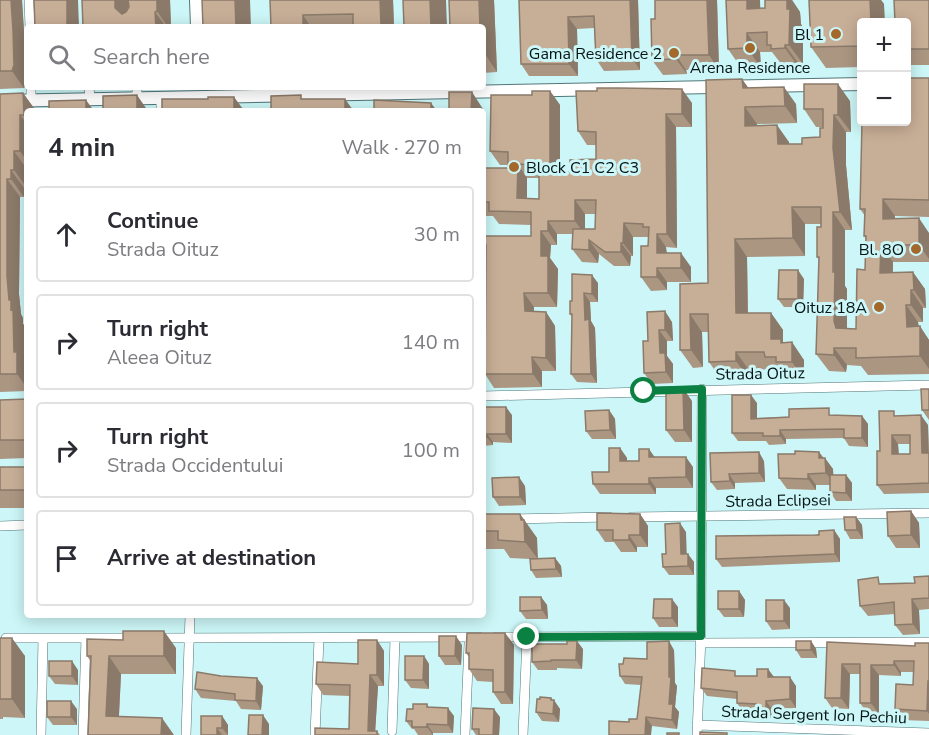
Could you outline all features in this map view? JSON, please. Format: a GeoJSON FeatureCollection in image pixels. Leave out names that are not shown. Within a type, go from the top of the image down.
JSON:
{"type":"FeatureCollection","features":[{"type":"Feature","properties":{"kind":"street"},"geometry":{"type":"LineString","coordinates":[[29,0],[30,24]]}},
{"type":"Feature","properties":{"kind":"street"},"geometry":{"type":"LineString","coordinates":[[196,0],[197,24]]}},
{"type":"Feature","properties":{"kind":"street"},"geometry":{"type":"LineString","coordinates":[[486,89],[857,84]]}},
{"type":"Feature","properties":{"kind":"street"},"geometry":{"type":"LineString","coordinates":[[31,90],[31,100]]}},
{"type":"Feature","properties":{"kind":"street"},"geometry":{"type":"LineString","coordinates":[[0,101],[31,100],[48,105],[89,93],[137,93],[161,98],[199,92],[364,90]]}},
{"type":"Feature","properties":{"kind":"street"},"geometry":{"type":"LineString","coordinates":[[161,98],[161,108]]}},
{"type":"Feature","properties":{"kind":"street","name":"Strada Oituz"},"geometry":{"type":"LineString","coordinates":[[486,396],[929,385]]}},
{"type":"Feature","properties":{"kind":"street"},"geometry":{"type":"LineString","coordinates":[[697,730],[702,516],[702,389]]}},
{"type":"Feature","properties":{"kind":"street","name":"Strada Eclipsei"},"geometry":{"type":"LineString","coordinates":[[506,519],[929,513]]}},
{"type":"Feature","properties":{"kind":"street"},"geometry":{"type":"LineString","coordinates":[[0,526],[24,525]]}},
{"type":"Feature","properties":{"kind":"street"},"geometry":{"type":"LineString","coordinates":[[186,735],[190,618]]}},
{"type":"Feature","properties":{"kind":"street"},"geometry":{"type":"LineString","coordinates":[[465,735],[469,637]]}},
{"type":"Feature","properties":{"kind":"street"},"geometry":{"type":"LineString","coordinates":[[523,735],[527,637]]}},
{"type":"Feature","properties":{"kind":"street"},"geometry":{"type":"LineString","coordinates":[[6,638],[527,637],[929,642]]}},
{"type":"Feature","properties":{"kind":"street"},"geometry":{"type":"LineString","coordinates":[[41,735],[43,638]]}},
{"type":"Feature","properties":{"kind":"street"},"geometry":{"type":"LineString","coordinates":[[83,735],[86,638]]}},
{"type":"Feature","properties":{"kind":"street"},"geometry":{"type":"LineString","coordinates":[[392,731],[395,638]]}},
{"type":"Feature","properties":{"kind":"street"},"geometry":{"type":"LineString","coordinates":[[315,735],[319,639]]}},
{"type":"Feature","properties":{"kind":"street","name":"Strada Sergent Ion Pechiu"},"geometry":{"type":"LineString","coordinates":[[697,730],[929,733]]}},
{"type":"Feature","properties":{"kind":"building"},"geometry":{"type":"Polygon","coordinates":[[[0,0],[11,0],[14,65],[12,71],[0,71],[0,0]]]}},
{"type":"Feature","properties":{"kind":"building"},"geometry":{"type":"Polygon","coordinates":[[[34,0],[67,0],[67,24],[35,24],[34,0]]]}},
{"type":"Feature","properties":{"kind":"building"},"geometry":{"type":"Polygon","coordinates":[[[82,0],[115,0],[115,8],[122,14],[129,7],[128,0],[157,0],[156,24],[83,24],[82,0]]]}},
{"type":"Feature","properties":{"kind":"building"},"geometry":{"type":"Polygon","coordinates":[[[202,0],[235,0],[236,24],[203,24],[202,0]]]}},
{"type":"Feature","properties":{"kind":"building"},"geometry":{"type":"Polygon","coordinates":[[[270,0],[380,0],[381,24],[353,24],[353,14],[303,15],[303,24],[271,24],[270,0]]]}},
{"type":"Feature","properties":{"kind":"building"},"geometry":{"type":"Polygon","coordinates":[[[403,0],[430,0],[431,24],[404,24],[403,0]]]}},
{"type":"Feature","properties":{"kind":"building"},"geometry":{"type":"Polygon","coordinates":[[[449,0],[479,0],[480,24],[450,24],[449,0]]]}},
{"type":"Feature","properties":{"kind":"building"},"geometry":{"type":"Polygon","coordinates":[[[519,0],[630,0],[632,58],[596,59],[594,16],[568,17],[569,64],[521,64],[519,0]]]}},
{"type":"Feature","properties":{"kind":"building"},"geometry":{"type":"Polygon","coordinates":[[[655,0],[707,0],[709,55],[676,55],[676,59],[652,60],[651,19],[655,19],[655,0]]]}},
{"type":"Feature","properties":{"kind":"building"},"geometry":{"type":"Polygon","coordinates":[[[726,0],[747,0],[747,9],[765,8],[765,0],[787,0],[787,9],[790,9],[789,45],[785,45],[785,48],[771,49],[771,45],[767,45],[767,32],[747,33],[747,48],[728,49],[726,0]]]}},
{"type":"Feature","properties":{"kind":"building"},"geometry":{"type":"Polygon","coordinates":[[[809,0],[870,0],[871,18],[857,18],[857,46],[811,47],[809,0]]]}},
{"type":"Feature","properties":{"kind":"building"},"geometry":{"type":"Polygon","coordinates":[[[894,0],[929,0],[929,49],[911,49],[911,18],[895,18],[894,0]]]}},
{"type":"Feature","properties":{"kind":"building"},"geometry":{"type":"Polygon","coordinates":[[[911,78],[929,78],[929,200],[883,199],[883,219],[919,218],[919,245],[881,245],[880,273],[913,272],[914,290],[911,290],[911,305],[906,305],[907,327],[920,326],[920,356],[856,358],[856,348],[834,348],[834,355],[816,354],[819,257],[817,257],[817,227],[821,227],[821,207],[792,207],[793,238],[735,239],[736,313],[771,313],[771,339],[781,339],[781,343],[792,342],[792,362],[776,362],[776,357],[765,357],[764,352],[736,352],[736,361],[709,362],[708,314],[690,314],[691,350],[680,350],[680,284],[708,283],[706,80],[742,79],[743,88],[784,87],[785,106],[745,107],[745,126],[777,125],[778,144],[802,144],[802,138],[820,137],[820,128],[823,128],[823,109],[804,109],[804,84],[838,84],[838,115],[834,115],[833,148],[840,212],[833,212],[834,321],[836,328],[856,329],[857,269],[865,270],[865,209],[860,209],[862,126],[911,126],[911,78]]]}},
{"type":"Feature","properties":{"kind":"building"},"geometry":{"type":"Polygon","coordinates":[[[597,88],[682,89],[682,114],[666,114],[667,234],[657,234],[657,253],[681,253],[681,268],[657,268],[657,277],[641,277],[641,246],[648,246],[649,227],[643,227],[643,224],[624,223],[621,252],[605,252],[589,240],[589,250],[572,249],[573,229],[595,229],[596,200],[575,200],[575,221],[548,221],[548,231],[541,231],[541,256],[548,256],[548,293],[524,293],[525,311],[546,312],[546,358],[532,357],[533,374],[486,374],[486,236],[531,236],[531,212],[489,211],[489,202],[486,202],[486,168],[508,168],[508,152],[490,151],[491,95],[532,95],[532,91],[550,91],[550,172],[570,172],[570,160],[596,159],[596,132],[578,131],[576,91],[597,91],[597,88]],[[518,164],[517,198],[539,199],[539,165],[518,164]]]}},
{"type":"Feature","properties":{"kind":"building"},"geometry":{"type":"Polygon","coordinates":[[[449,92],[472,92],[471,108],[449,108],[449,92]]]}},
{"type":"Feature","properties":{"kind":"building"},"geometry":{"type":"Polygon","coordinates":[[[23,93],[24,115],[20,115],[20,151],[14,151],[14,170],[11,170],[11,179],[7,179],[7,276],[9,300],[11,300],[11,310],[13,309],[17,374],[0,374],[0,94],[23,93]]]}},
{"type":"Feature","properties":{"kind":"building"},"geometry":{"type":"Polygon","coordinates":[[[137,95],[137,108],[103,108],[103,96],[137,95]]]}},
{"type":"Feature","properties":{"kind":"building"},"geometry":{"type":"Polygon","coordinates":[[[301,95],[301,99],[345,99],[345,108],[271,108],[271,96],[301,95]]]}},
{"type":"Feature","properties":{"kind":"building"},"geometry":{"type":"Polygon","coordinates":[[[208,97],[234,97],[234,108],[162,108],[162,99],[208,99],[208,97]]]}},
{"type":"Feature","properties":{"kind":"building"},"geometry":{"type":"Polygon","coordinates":[[[86,100],[86,108],[49,108],[49,101],[86,100]]]}},
{"type":"Feature","properties":{"kind":"building"},"geometry":{"type":"Polygon","coordinates":[[[374,100],[431,103],[431,108],[374,108],[374,100]]]}},
{"type":"Feature","properties":{"kind":"building"},"geometry":{"type":"Polygon","coordinates":[[[779,270],[798,270],[798,299],[778,299],[779,270]]]}},
{"type":"Feature","properties":{"kind":"building"},"geometry":{"type":"Polygon","coordinates":[[[572,274],[592,275],[592,294],[584,293],[585,320],[589,319],[591,374],[571,374],[572,274]]]}},
{"type":"Feature","properties":{"kind":"building"},"geometry":{"type":"Polygon","coordinates":[[[665,311],[665,330],[659,330],[660,353],[665,353],[666,372],[644,373],[643,341],[648,341],[647,312],[665,311]]]}},
{"type":"Feature","properties":{"kind":"building"},"geometry":{"type":"Polygon","coordinates":[[[666,388],[683,388],[684,430],[666,430],[666,388]]]}},
{"type":"Feature","properties":{"kind":"building"},"geometry":{"type":"Polygon","coordinates":[[[921,389],[929,389],[929,410],[922,410],[921,389]]]}},
{"type":"Feature","properties":{"kind":"building"},"geometry":{"type":"Polygon","coordinates":[[[732,395],[751,395],[751,419],[789,417],[789,409],[829,408],[829,415],[862,416],[862,438],[844,438],[844,429],[780,430],[780,436],[763,436],[763,433],[732,433],[732,395]]]}},
{"type":"Feature","properties":{"kind":"building"},"geometry":{"type":"Polygon","coordinates":[[[24,399],[24,440],[0,440],[0,400],[24,399]]]}},
{"type":"Feature","properties":{"kind":"building"},"geometry":{"type":"Polygon","coordinates":[[[486,407],[506,407],[506,434],[487,434],[487,437],[486,407]]]}},
{"type":"Feature","properties":{"kind":"building"},"geometry":{"type":"Polygon","coordinates":[[[609,410],[610,430],[586,431],[585,411],[609,410]]]}},
{"type":"Feature","properties":{"kind":"building"},"geometry":{"type":"Polygon","coordinates":[[[879,411],[894,411],[894,416],[921,415],[922,453],[929,453],[929,483],[877,485],[877,451],[880,451],[879,411]],[[892,435],[892,454],[910,454],[910,435],[892,435]]]}},
{"type":"Feature","properties":{"kind":"building"},"geometry":{"type":"Polygon","coordinates":[[[609,448],[620,448],[620,461],[639,461],[639,449],[649,449],[649,457],[686,457],[686,477],[649,478],[649,484],[593,484],[592,472],[609,472],[609,448]]]}},
{"type":"Feature","properties":{"kind":"building"},"geometry":{"type":"Polygon","coordinates":[[[795,451],[819,452],[819,458],[825,458],[826,473],[808,474],[808,479],[779,478],[778,454],[795,454],[795,451]]]}},
{"type":"Feature","properties":{"kind":"building"},"geometry":{"type":"Polygon","coordinates":[[[759,452],[759,473],[729,474],[730,481],[711,482],[710,453],[759,452]]]}},
{"type":"Feature","properties":{"kind":"building"},"geometry":{"type":"Polygon","coordinates":[[[0,467],[24,467],[24,490],[0,490],[0,467]]]}},
{"type":"Feature","properties":{"kind":"building"},"geometry":{"type":"Polygon","coordinates":[[[830,475],[846,475],[846,493],[830,492],[830,475]]]}},
{"type":"Feature","properties":{"kind":"building"},"geometry":{"type":"Polygon","coordinates":[[[519,477],[520,497],[493,497],[492,478],[519,477]]]}},
{"type":"Feature","properties":{"kind":"building"},"geometry":{"type":"Polygon","coordinates":[[[911,511],[911,535],[888,536],[887,512],[911,511]]]}},
{"type":"Feature","properties":{"kind":"building"},"geometry":{"type":"Polygon","coordinates":[[[597,513],[640,514],[640,535],[629,535],[629,540],[613,540],[613,530],[597,530],[597,513]]]}},
{"type":"Feature","properties":{"kind":"building"},"geometry":{"type":"Polygon","coordinates":[[[486,514],[520,514],[521,520],[524,520],[525,542],[498,540],[498,531],[486,531],[486,514]]]}},
{"type":"Feature","properties":{"kind":"building"},"geometry":{"type":"Polygon","coordinates":[[[844,517],[856,517],[857,530],[845,530],[844,517]]]}},
{"type":"Feature","properties":{"kind":"building"},"geometry":{"type":"Polygon","coordinates":[[[680,523],[681,554],[688,554],[688,566],[663,567],[662,554],[666,554],[665,524],[680,523]]]}},
{"type":"Feature","properties":{"kind":"building"},"geometry":{"type":"Polygon","coordinates":[[[834,530],[835,554],[716,559],[716,536],[819,535],[819,531],[834,530]]]}},
{"type":"Feature","properties":{"kind":"building"},"geometry":{"type":"Polygon","coordinates":[[[555,558],[556,569],[531,570],[530,559],[555,558]]]}},
{"type":"Feature","properties":{"kind":"building"},"geometry":{"type":"Polygon","coordinates":[[[929,576],[929,598],[912,599],[913,624],[895,625],[894,602],[860,606],[858,580],[878,577],[879,584],[915,583],[914,577],[929,576]]]}},
{"type":"Feature","properties":{"kind":"building"},"geometry":{"type":"Polygon","coordinates":[[[718,591],[739,591],[739,609],[718,609],[718,591]]]}},
{"type":"Feature","properties":{"kind":"building"},"geometry":{"type":"Polygon","coordinates":[[[520,597],[541,597],[542,610],[520,611],[520,597]]]}},
{"type":"Feature","properties":{"kind":"building"},"geometry":{"type":"Polygon","coordinates":[[[654,599],[672,599],[672,618],[653,618],[654,599]]]}},
{"type":"Feature","properties":{"kind":"building"},"geometry":{"type":"Polygon","coordinates":[[[766,600],[784,600],[784,621],[766,621],[766,600]]]}},
{"type":"Feature","properties":{"kind":"building"},"geometry":{"type":"Polygon","coordinates":[[[123,631],[164,631],[164,656],[109,656],[106,716],[162,718],[161,735],[88,735],[91,656],[87,656],[87,639],[123,640],[123,631]]]}},
{"type":"Feature","properties":{"kind":"building"},"geometry":{"type":"Polygon","coordinates":[[[467,633],[505,633],[505,692],[493,692],[493,670],[469,669],[469,653],[466,653],[467,633]]]}},
{"type":"Feature","properties":{"kind":"building"},"geometry":{"type":"Polygon","coordinates":[[[439,636],[456,636],[455,656],[439,656],[439,636]]]}},
{"type":"Feature","properties":{"kind":"building"},"geometry":{"type":"Polygon","coordinates":[[[0,638],[12,638],[12,699],[0,699],[0,638]]]}},
{"type":"Feature","properties":{"kind":"building"},"geometry":{"type":"Polygon","coordinates":[[[358,640],[377,640],[377,675],[370,675],[368,731],[377,731],[377,735],[315,735],[315,728],[349,729],[350,685],[316,684],[317,662],[358,664],[358,640]]]}},
{"type":"Feature","properties":{"kind":"building"},"geometry":{"type":"Polygon","coordinates":[[[567,641],[577,641],[576,660],[532,662],[532,644],[567,644],[567,641]]]}},
{"type":"Feature","properties":{"kind":"building"},"geometry":{"type":"Polygon","coordinates":[[[669,641],[669,677],[671,677],[669,704],[673,704],[672,720],[646,717],[645,735],[609,735],[609,721],[629,722],[629,719],[637,719],[642,677],[620,676],[619,664],[623,664],[624,658],[647,659],[647,642],[669,641]]]}},
{"type":"Feature","properties":{"kind":"building"},"geometry":{"type":"Polygon","coordinates":[[[796,641],[811,641],[811,650],[796,650],[796,641]]]}},
{"type":"Feature","properties":{"kind":"building"},"geometry":{"type":"Polygon","coordinates":[[[827,642],[915,646],[915,643],[929,643],[927,711],[895,709],[896,684],[913,685],[914,661],[894,661],[894,665],[871,665],[871,703],[860,703],[860,664],[842,664],[841,698],[825,698],[827,642]]]}},
{"type":"Feature","properties":{"kind":"building"},"geometry":{"type":"Polygon","coordinates":[[[405,656],[424,656],[423,680],[405,680],[405,656]]]}},
{"type":"Feature","properties":{"kind":"building"},"geometry":{"type":"Polygon","coordinates":[[[49,661],[72,661],[72,676],[49,676],[49,661]]]}},
{"type":"Feature","properties":{"kind":"building"},"geometry":{"type":"Polygon","coordinates":[[[702,668],[735,671],[735,676],[757,676],[757,669],[768,669],[768,677],[790,677],[790,699],[766,701],[766,709],[756,709],[756,704],[737,703],[737,692],[701,688],[702,668]]]}},
{"type":"Feature","properties":{"kind":"building"},"geometry":{"type":"Polygon","coordinates":[[[197,672],[257,678],[256,701],[235,700],[235,694],[195,689],[197,672]]]}},
{"type":"Feature","properties":{"kind":"building"},"geometry":{"type":"Polygon","coordinates":[[[540,697],[554,700],[553,714],[536,712],[537,699],[540,697]]]}},
{"type":"Feature","properties":{"kind":"building"},"geometry":{"type":"Polygon","coordinates":[[[47,701],[71,701],[71,717],[47,717],[47,701]]]}},
{"type":"Feature","properties":{"kind":"building"},"geometry":{"type":"Polygon","coordinates":[[[413,704],[448,708],[448,725],[427,724],[427,727],[412,727],[412,721],[406,721],[407,709],[413,709],[413,704]]]}},
{"type":"Feature","properties":{"kind":"building"},"geometry":{"type":"Polygon","coordinates":[[[473,708],[494,709],[493,735],[479,735],[479,729],[472,729],[473,708]]]}},
{"type":"Feature","properties":{"kind":"building"},"geometry":{"type":"Polygon","coordinates":[[[249,715],[263,715],[262,735],[248,735],[249,715]]]}},
{"type":"Feature","properties":{"kind":"building"},"geometry":{"type":"Polygon","coordinates":[[[201,716],[222,716],[222,728],[217,728],[217,735],[201,735],[201,716]]]}},
{"type":"Feature","properties":{"kind":"building"},"geometry":{"type":"Polygon","coordinates":[[[700,732],[727,733],[727,735],[700,735],[700,732]]]}},
{"type":"Feature","properties":{"kind":"building"},"geometry":{"type":"Polygon","coordinates":[[[667,733],[679,733],[679,735],[667,735],[667,733]]]}},
{"type":"Feature","properties":{"kind":"place","name":"Bl 1"},"geometry":{"type":"Point","coordinates":[836,34]}},
{"type":"Feature","properties":{"kind":"place","name":"Arena Residence"},"geometry":{"type":"Point","coordinates":[750,48]}},
{"type":"Feature","properties":{"kind":"place","name":"Gama Residence 2"},"geometry":{"type":"Point","coordinates":[674,53]}},
{"type":"Feature","properties":{"kind":"place","name":"Block C1 C2 C3"},"geometry":{"type":"Point","coordinates":[514,167]}},
{"type":"Feature","properties":{"kind":"place","name":"Bl. 8O"},"geometry":{"type":"Point","coordinates":[916,249]}},
{"type":"Feature","properties":{"kind":"place","name":"Oituz 18A"},"geometry":{"type":"Point","coordinates":[879,307]}},
{"type":"Feature","properties":{"kind":"route"},"geometry":{"type":"LineString","coordinates":[[527,637],[701,636],[702,389],[644,391]]}}]}
